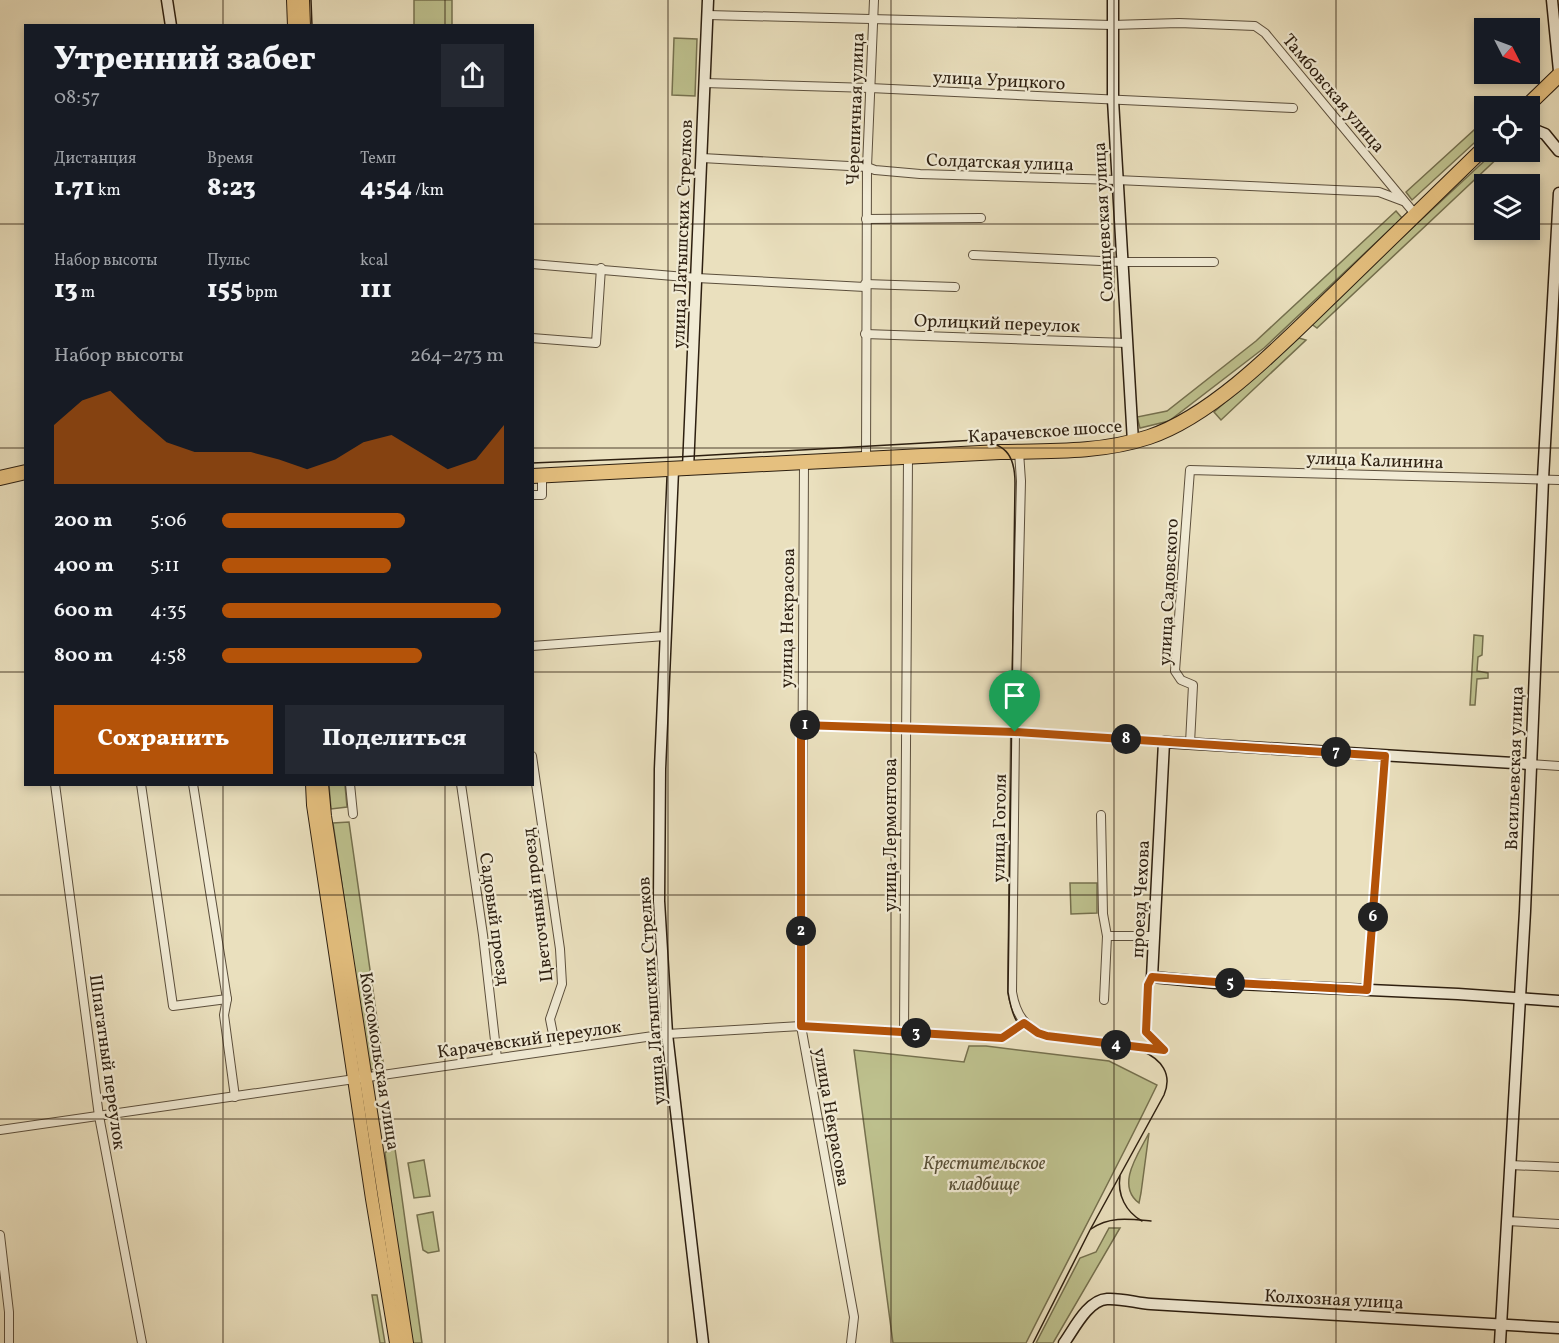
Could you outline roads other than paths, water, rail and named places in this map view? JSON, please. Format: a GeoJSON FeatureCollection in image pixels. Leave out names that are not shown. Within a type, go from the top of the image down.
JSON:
{"type":"FeatureCollection","features":[{"type":"Feature","properties":{"kind":"highway"},"geometry":{"type":"LineString","coordinates":[[1537,96],[1559,73]]}},
{"type":"Feature","properties":{"kind":"highway","name":"Карачевское шоссе"},"geometry":{"type":"LineString","coordinates":[[537,476],[1092,449],[1133,442],[1152,436],[1216,400],[1243,379],[1302,325],[1474,158]]}},
{"type":"Feature","properties":{"kind":"highway"},"geometry":{"type":"LineString","coordinates":[[0,477],[24,472]]}},
{"type":"Feature","properties":{"kind":"main road"},"geometry":{"type":"LineString","coordinates":[[293,0],[294,24]]}},
{"type":"Feature","properties":{"kind":"main road"},"geometry":{"type":"LineString","coordinates":[[303,0],[304,24]]}},
{"type":"Feature","properties":{"kind":"main road","name":"Комсомольская улица"},"geometry":{"type":"LineString","coordinates":[[312,786],[313,805],[359,1080],[407,1343]]}},
{"type":"Feature","properties":{"kind":"main road","name":"Комсомольская улица"},"geometry":{"type":"LineString","coordinates":[[322,786],[359,1080],[396,1343]]}},
{"type":"Feature","properties":{"kind":"street"},"geometry":{"type":"LineString","coordinates":[[167,0],[171,24]]}},
{"type":"Feature","properties":{"kind":"street","name":"улица Латышских Стрелков"},"geometry":{"type":"LineString","coordinates":[[688,469],[708,0]]}},
{"type":"Feature","properties":{"kind":"street","name":"Черепичная улица"},"geometry":{"type":"LineString","coordinates":[[866,460],[866,219],[874,0]]}},
{"type":"Feature","properties":{"kind":"street","name":"Солнцевская улица"},"geometry":{"type":"LineString","coordinates":[[1113,0],[1113,100],[1133,442]]}},
{"type":"Feature","properties":{"kind":"street"},"geometry":{"type":"LineString","coordinates":[[1552,0],[1559,73]]}},
{"type":"Feature","properties":{"kind":"street","name":"Тамбовская улица"},"geometry":{"type":"LineString","coordinates":[[708,15],[1112,25],[1179,23],[1255,26],[1265,33],[1415,214]]}},
{"type":"Feature","properties":{"kind":"street","name":"улица Урицкого"},"geometry":{"type":"LineString","coordinates":[[704,83],[870,88],[1293,108]]}},
{"type":"Feature","properties":{"kind":"street"},"geometry":{"type":"LineString","coordinates":[[1540,133],[1559,151]]}},
{"type":"Feature","properties":{"kind":"street","name":"Солдатская улица"},"geometry":{"type":"LineString","coordinates":[[702,158],[867,167],[875,170],[920,174],[1379,192],[1404,202]]}},
{"type":"Feature","properties":{"kind":"street","name":"Васильевская улица"},"geometry":{"type":"LineString","coordinates":[[1500,1343],[1520,999],[1543,479],[1557,275],[1559,193]]}},
{"type":"Feature","properties":{"kind":"street"},"geometry":{"type":"LineString","coordinates":[[866,219],[981,218]]}},
{"type":"Feature","properties":{"kind":"street"},"geometry":{"type":"LineString","coordinates":[[973,255],[1122,262],[1214,262]]}},
{"type":"Feature","properties":{"kind":"street"},"geometry":{"type":"LineString","coordinates":[[534,264],[601,268],[697,278],[955,287]]}},
{"type":"Feature","properties":{"kind":"street"},"geometry":{"type":"LineString","coordinates":[[534,338],[596,343],[601,268]]}},
{"type":"Feature","properties":{"kind":"street","name":"Орлицкий переулок"},"geometry":{"type":"LineString","coordinates":[[866,334],[1127,343]]}},
{"type":"Feature","properties":{"kind":"street","name":"улица Гоголя"},"geometry":{"type":"LineString","coordinates":[[1019,452],[1012,992],[1014,1005],[1024,1023]]}},
{"type":"Feature","properties":{"kind":"street","name":"улица Лермонтова"},"geometry":{"type":"LineString","coordinates":[[904,1032],[908,458]]}},
{"type":"Feature","properties":{"kind":"street","name":"улица Некрасова"},"geometry":{"type":"LineString","coordinates":[[804,463],[801,1026],[854,1317],[851,1343]]}},
{"type":"Feature","properties":{"kind":"street","name":"улица Латышских Стрелков"},"geometry":{"type":"LineString","coordinates":[[673,470],[664,636],[659,901],[668,1034],[703,1343]]}},
{"type":"Feature","properties":{"kind":"street","name":"улица Калинина"},"geometry":{"type":"LineString","coordinates":[[1190,470],[1559,480]]}},
{"type":"Feature","properties":{"kind":"street","name":"улица Садовского"},"geometry":{"type":"LineString","coordinates":[[1190,470],[1175,671],[1181,680],[1193,685],[1190,743]]}},
{"type":"Feature","properties":{"kind":"street"},"geometry":{"type":"LineString","coordinates":[[534,495],[542,495],[537,476]]}},
{"type":"Feature","properties":{"kind":"street"},"geometry":{"type":"LineString","coordinates":[[534,646],[664,636]]}},
{"type":"Feature","properties":{"kind":"street"},"geometry":{"type":"LineString","coordinates":[[801,725],[1015,732],[1559,766]]}},
{"type":"Feature","properties":{"kind":"street","name":"проезд Чехова"},"geometry":{"type":"LineString","coordinates":[[1024,1023],[1038,1033],[1047,1036],[1164,1050],[1146,1032],[1148,985],[1152,977],[1155,936],[1164,742]]}},
{"type":"Feature","properties":{"kind":"street"},"geometry":{"type":"LineString","coordinates":[[1367,990],[1385,756]]}},
{"type":"Feature","properties":{"kind":"street","name":"Цветочный проезд"},"geometry":{"type":"LineString","coordinates":[[534,770],[560,949],[562,984],[550,1019],[556,1049]]}},
{"type":"Feature","properties":{"kind":"street","name":"Шпагатный переулок"},"geometry":{"type":"LineString","coordinates":[[55,786],[99,1116],[142,1343]]}},
{"type":"Feature","properties":{"kind":"street"},"geometry":{"type":"LineString","coordinates":[[141,786],[173,1006],[228,999]]}},
{"type":"Feature","properties":{"kind":"street"},"geometry":{"type":"LineString","coordinates":[[194,786],[228,999],[224,1015],[235,1097]]}},
{"type":"Feature","properties":{"kind":"street"},"geometry":{"type":"LineString","coordinates":[[350,786],[353,814]]}},
{"type":"Feature","properties":{"kind":"street","name":"Садовый проезд"},"geometry":{"type":"LineString","coordinates":[[461,786],[487,966],[497,1058]]}},
{"type":"Feature","properties":{"kind":"street"},"geometry":{"type":"LineString","coordinates":[[1101,815],[1103,914],[1107,936],[1104,1000]]}},
{"type":"Feature","properties":{"kind":"street"},"geometry":{"type":"LineString","coordinates":[[1107,936],[1155,936]]}},
{"type":"Feature","properties":{"kind":"street"},"geometry":{"type":"LineString","coordinates":[[1152,977],[1559,1001]]}},
{"type":"Feature","properties":{"kind":"street","name":"Карачевский переулок"},"geometry":{"type":"LineString","coordinates":[[0,1130],[668,1034],[801,1026],[1002,1038],[1024,1023]]}},
{"type":"Feature","properties":{"kind":"street"},"geometry":{"type":"LineString","coordinates":[[1510,1165],[1559,1167]]}},
{"type":"Feature","properties":{"kind":"street"},"geometry":{"type":"LineString","coordinates":[[1507,1221],[1559,1224]]}},
{"type":"Feature","properties":{"kind":"street"},"geometry":{"type":"LineString","coordinates":[[0,1235],[9,1312],[9,1343]]}},
{"type":"Feature","properties":{"kind":"street","name":"Колхозная улица"},"geometry":{"type":"LineString","coordinates":[[1064,1343],[1090,1307],[1099,1300],[1108,1299],[1150,1304],[1559,1328]]}},
{"type":"Feature","properties":{"kind":"tram line"},"geometry":{"type":"LineString","coordinates":[[311,0],[312,24]]}},
{"type":"Feature","properties":{"kind":"tram line"},"geometry":{"type":"LineString","coordinates":[[534,463],[976,440],[1001,447],[1010,457],[1015,483],[1008,992],[1011,1008],[1020,1026],[1040,1039],[1142,1051],[1149,1054],[1164,1068],[1167,1080],[1164,1095],[1090,1230],[1033,1343]]}},
{"type":"Feature","properties":{"kind":"tram line"},"geometry":{"type":"LineString","coordinates":[[1120,1176],[1121,1196],[1131,1213],[1142,1221]]}},
{"type":"Feature","properties":{"kind":"tram line"},"geometry":{"type":"LineString","coordinates":[[1091,1229],[1113,1220],[1151,1221]]}},
{"type":"Feature","properties":{"kind":"park label","name":"Крестительское кладбище"},"geometry":{"type":"Point","coordinates":[984,1173]}}]}
